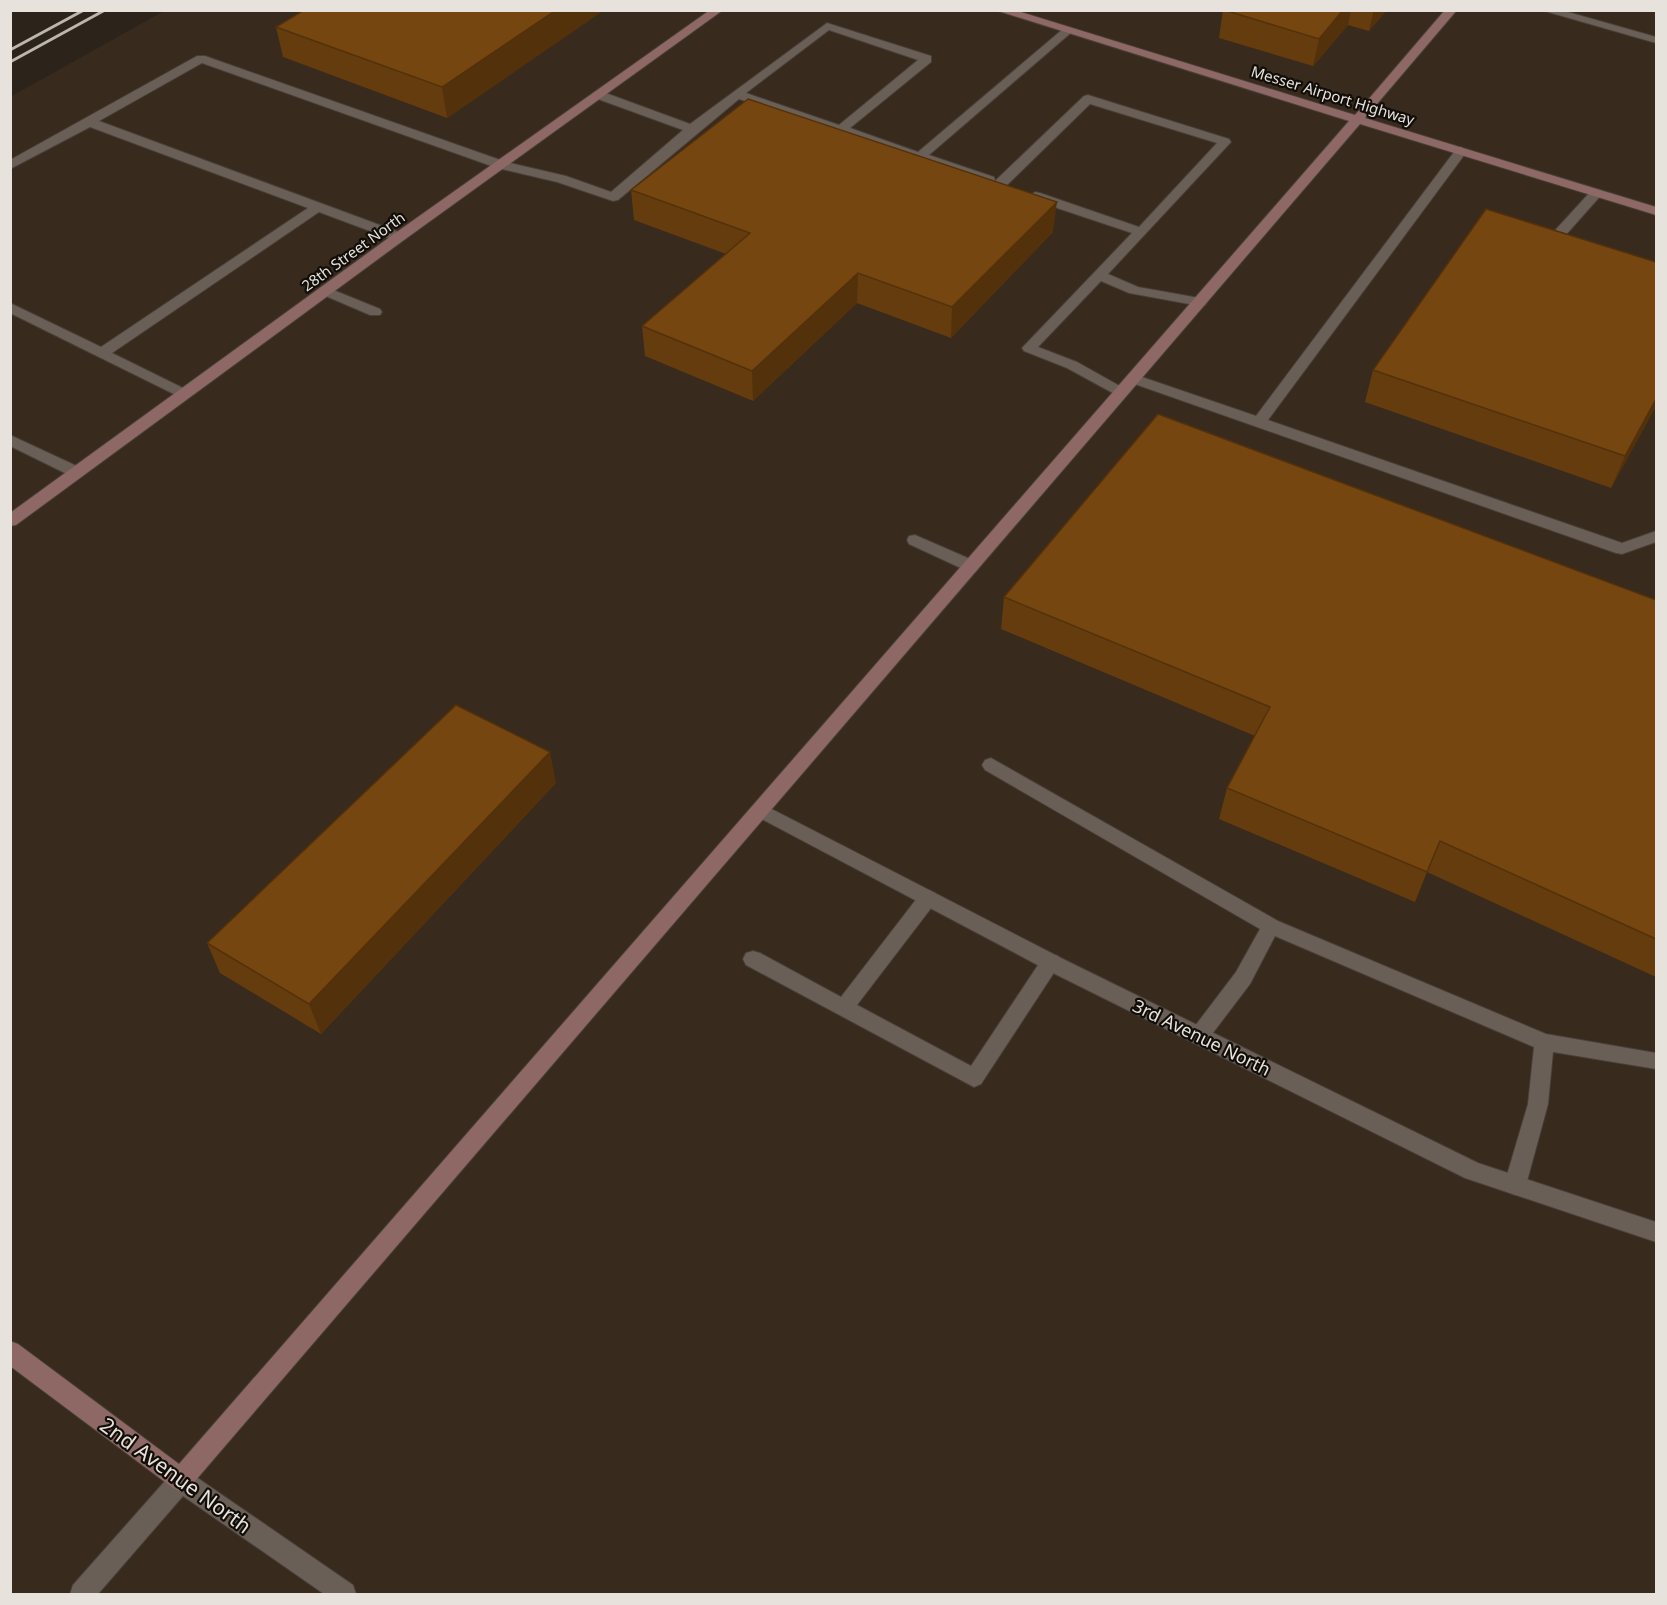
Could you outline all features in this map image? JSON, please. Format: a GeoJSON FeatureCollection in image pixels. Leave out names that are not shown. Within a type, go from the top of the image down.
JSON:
{"type":"FeatureCollection","features":[{"type":"Feature","properties":{"kind":"street","name":"28th Street North"},"geometry":{"type":"LineString","coordinates":[[10,521],[399,237],[718,10]]}},
{"type":"Feature","properties":{"kind":"street","name":"Messer Airport Highway"},"geometry":{"type":"LineString","coordinates":[[1000,10],[1656,211]]}},
{"type":"Feature","properties":{"kind":"street"},"geometry":{"type":"LineString","coordinates":[[82,1594],[1452,10]]}},
{"type":"Feature","properties":{"kind":"street"},"geometry":{"type":"LineString","coordinates":[[1546,10],[1656,40]]}},
{"type":"Feature","properties":{"kind":"street"},"geometry":{"type":"LineString","coordinates":[[10,165],[201,59],[502,165],[561,179],[613,197],[692,129],[826,26],[927,59],[842,129]]}},
{"type":"Feature","properties":{"kind":"street"},"geometry":{"type":"LineString","coordinates":[[921,156],[1067,31]]}},
{"type":"Feature","properties":{"kind":"street"},"geometry":{"type":"LineString","coordinates":[[737,94],[1141,232]]}},
{"type":"Feature","properties":{"kind":"street"},"geometry":{"type":"LineString","coordinates":[[599,95],[692,129]]}},
{"type":"Feature","properties":{"kind":"street"},"geometry":{"type":"LineString","coordinates":[[1011,187],[1088,99],[1225,142],[1029,348],[1072,364],[1122,393]]}},
{"type":"Feature","properties":{"kind":"street"},"geometry":{"type":"LineString","coordinates":[[89,122],[399,237]]}},
{"type":"Feature","properties":{"kind":"street"},"geometry":{"type":"LineString","coordinates":[[1259,422],[1461,152]]}},
{"type":"Feature","properties":{"kind":"street"},"geometry":{"type":"LineString","coordinates":[[1577,247],[1554,240],[1597,193]]}},
{"type":"Feature","properties":{"kind":"street"},"geometry":{"type":"LineString","coordinates":[[102,353],[318,207]]}},
{"type":"Feature","properties":{"kind":"street"},"geometry":{"type":"LineString","coordinates":[[1099,275],[1134,290],[1200,302]]}},
{"type":"Feature","properties":{"kind":"street"},"geometry":{"type":"LineString","coordinates":[[326,291],[375,312]]}},
{"type":"Feature","properties":{"kind":"street"},"geometry":{"type":"LineString","coordinates":[[10,307],[184,394]]}},
{"type":"Feature","properties":{"kind":"street"},"geometry":{"type":"LineString","coordinates":[[1134,379],[1622,549],[1656,536]]}},
{"type":"Feature","properties":{"kind":"street"},"geometry":{"type":"LineString","coordinates":[[10,440],[76,472]]}},
{"type":"Feature","properties":{"kind":"street"},"geometry":{"type":"LineString","coordinates":[[915,540],[971,566]]}},
{"type":"Feature","properties":{"kind":"street"},"geometry":{"type":"LineString","coordinates":[[990,765],[1271,926],[1544,1042],[1656,1061]]}},
{"type":"Feature","properties":{"kind":"street","name":"3rd Avenue North"},"geometry":{"type":"LineString","coordinates":[[760,810],[1051,962],[1472,1171],[1656,1232]]}},
{"type":"Feature","properties":{"kind":"street"},"geometry":{"type":"LineString","coordinates":[[844,1007],[928,898]]}},
{"type":"Feature","properties":{"kind":"street"},"geometry":{"type":"LineString","coordinates":[[1200,1036],[1243,978],[1271,926]]}},
{"type":"Feature","properties":{"kind":"street"},"geometry":{"type":"LineString","coordinates":[[753,959],[974,1078],[1051,962]]}},
{"type":"Feature","properties":{"kind":"street"},"geometry":{"type":"LineString","coordinates":[[1515,1185],[1538,1104],[1544,1042]]}},
{"type":"Feature","properties":{"kind":"street","name":"2nd Avenue North"},"geometry":{"type":"LineString","coordinates":[[10,1352],[181,1480],[344,1594]]}},
{"type":"Feature","properties":{"kind":"shaded area"},"geometry":{"type":"Polygon","coordinates":[[[164,11],[1656,11],[1656,1594],[11,1594],[10,97],[164,11]]]}},
{"type":"Feature","properties":{"kind":"building"},"geometry":{"type":"Polygon","coordinates":[[[304,10],[556,10],[442,87],[276,27],[304,10]]]}},
{"type":"Feature","properties":{"kind":"building"},"geometry":{"type":"Polygon","coordinates":[[[1224,10],[1343,10],[1319,39],[1224,10]]]}},
{"type":"Feature","properties":{"kind":"building"},"geometry":{"type":"Polygon","coordinates":[[[748,99],[1057,202],[952,307],[858,273],[752,371],[642,326],[750,233],[631,190],[748,99]]]}},
{"type":"Feature","properties":{"kind":"building"},"geometry":{"type":"Polygon","coordinates":[[[1486,209],[1656,262],[1656,399],[1625,456],[1373,370],[1486,209]]]}},
{"type":"Feature","properties":{"kind":"building"},"geometry":{"type":"Polygon","coordinates":[[[1158,414],[1656,600],[1656,939],[1440,841],[1427,872],[1227,788],[1270,707],[1004,597],[1158,414]]]}},
{"type":"Feature","properties":{"kind":"building"},"geometry":{"type":"Polygon","coordinates":[[[456,705],[550,752],[309,1004],[207,943],[456,705]]]}},
{"type":"Feature","properties":{"kind":"railway"},"geometry":{"type":"LineString","coordinates":[[10,50],[84,10]]}},
{"type":"Feature","properties":{"kind":"railway"},"geometry":{"type":"LineString","coordinates":[[10,62],[105,10]]}}]}
